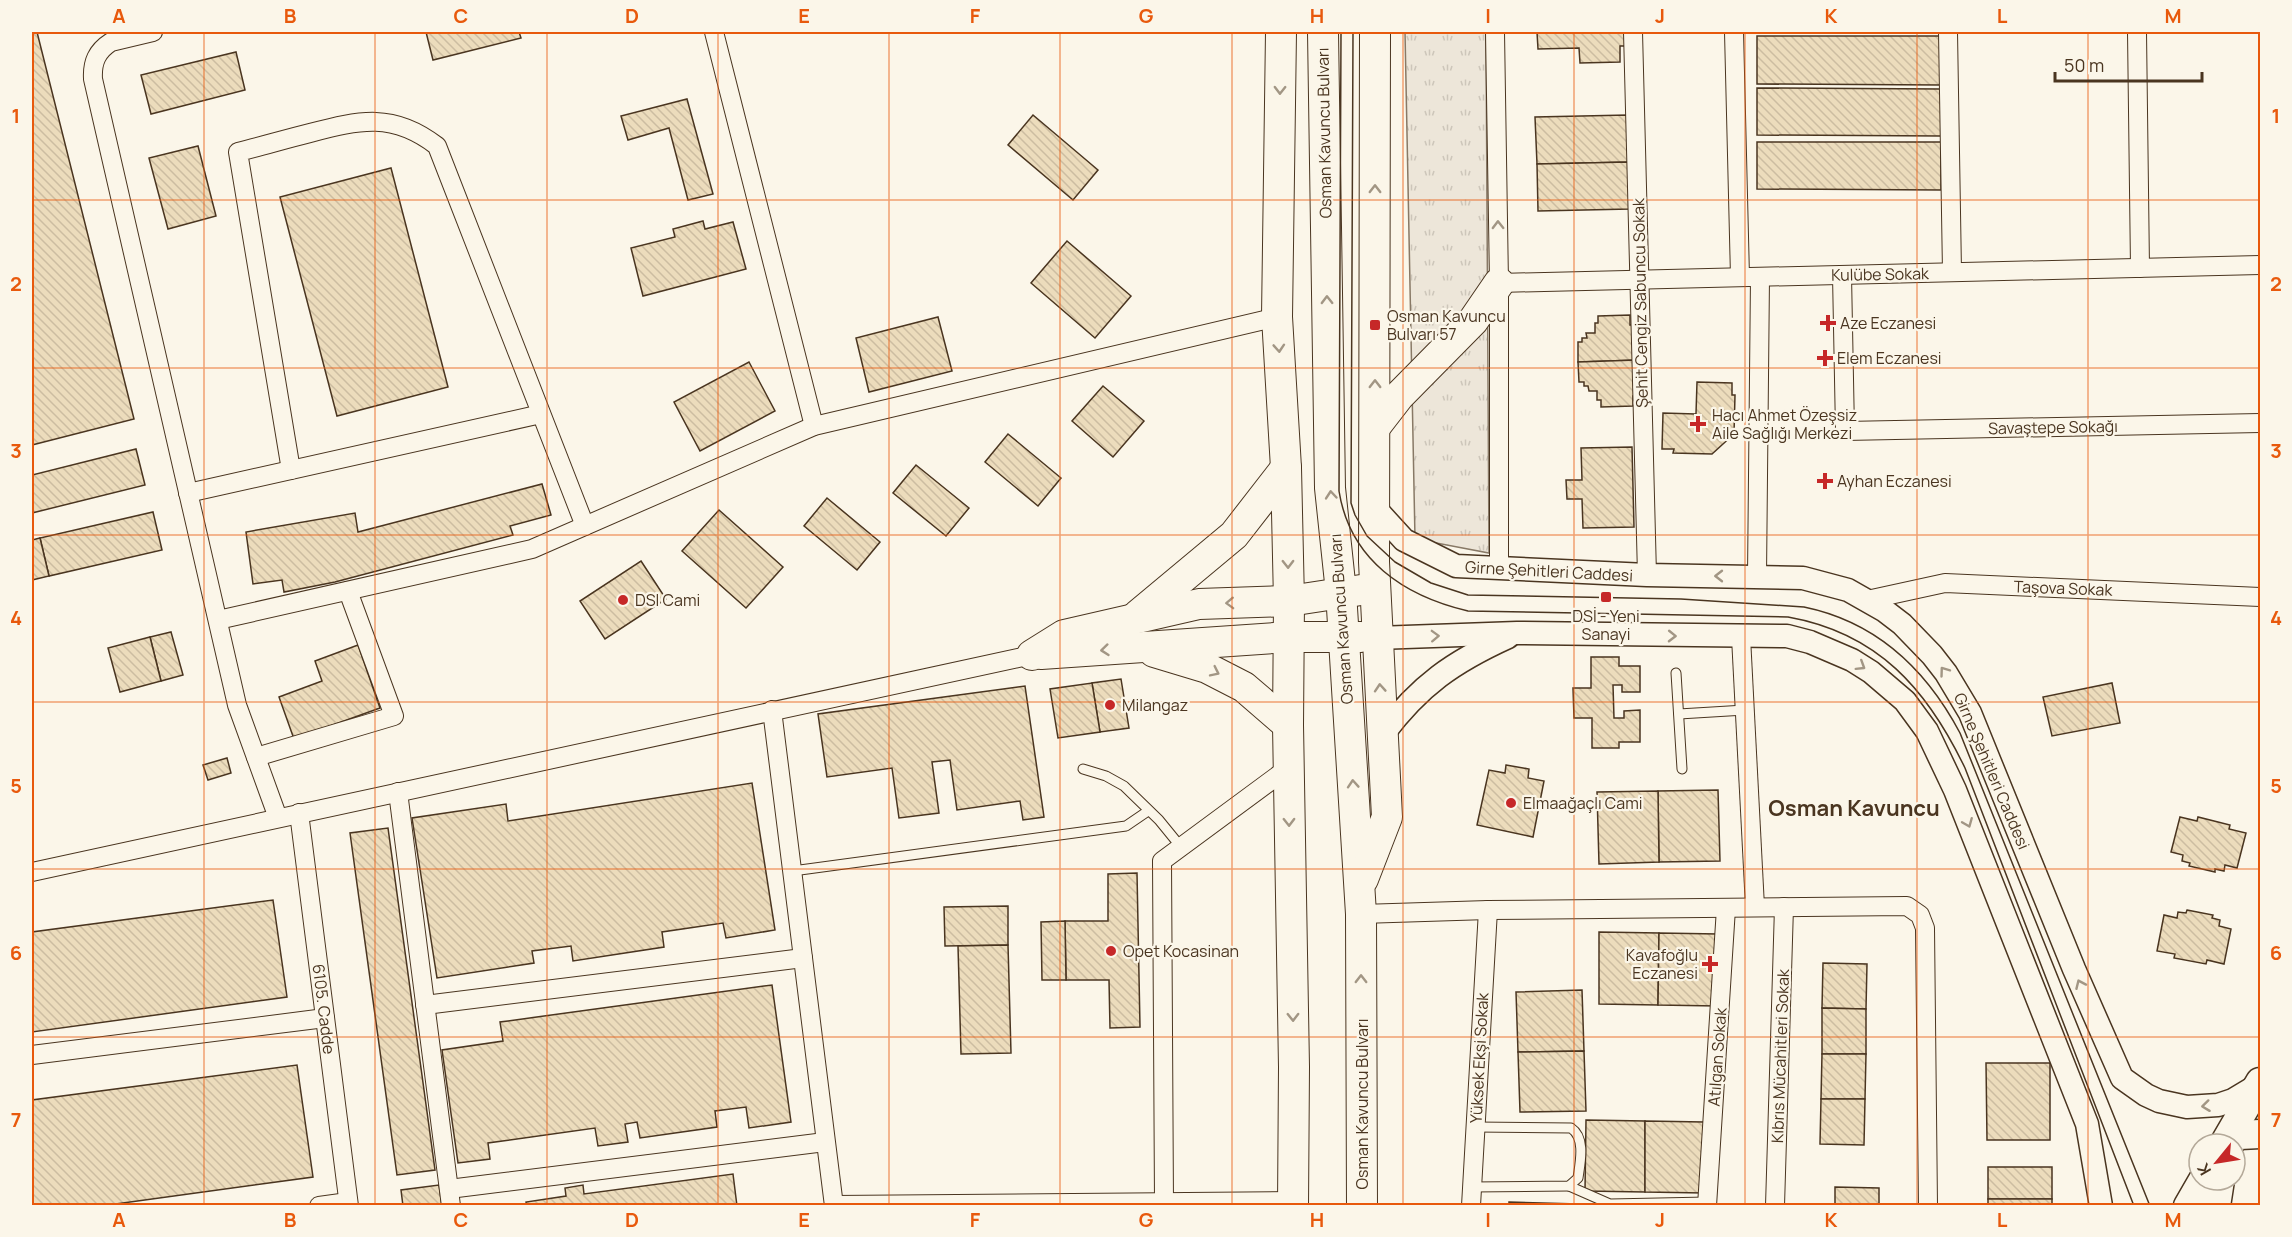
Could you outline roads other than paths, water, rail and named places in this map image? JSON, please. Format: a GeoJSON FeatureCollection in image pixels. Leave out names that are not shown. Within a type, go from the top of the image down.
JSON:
{"type":"FeatureCollection","features":[{"type":"Feature","properties":{"kind":"highway"},"geometry":{"type":"LineString","coordinates":[[1281,32],[1277,317],[1286,468],[1289,601],[1288,768],[1294,1067],[1293,1203]]}},
{"type":"Feature","properties":{"kind":"highway","name":"Osman Kavuncu Bulvarı"},"geometry":{"type":"LineString","coordinates":[[1323,32],[1330,488],[1341,592],[1360,901],[1362,1206]]}},
{"type":"Feature","properties":{"kind":"highway"},"geometry":{"type":"LineString","coordinates":[[1360,901],[1387,818],[1375,589],[1375,32]]}},
{"type":"Feature","properties":{"kind":"highway"},"geometry":{"type":"LineString","coordinates":[[1375,427],[1406,388],[1473,321],[1499,283]]}},
{"type":"Feature","properties":{"kind":"highway"},"geometry":{"type":"LineString","coordinates":[[1137,632],[1233,535],[1286,468]]}},
{"type":"Feature","properties":{"kind":"highway"},"geometry":{"type":"LineString","coordinates":[[1137,632],[1199,604],[1289,601],[1375,589]]}},
{"type":"Feature","properties":{"kind":"highway"},"geometry":{"type":"LineString","coordinates":[[1137,632],[1163,656],[1207,668],[1244,687],[1288,724]]}},
{"type":"Feature","properties":{"kind":"highway"},"geometry":{"type":"LineString","coordinates":[[1032,655],[1064,635],[1137,632],[1377,638]]}},
{"type":"Feature","properties":{"kind":"main road"},"geometry":{"type":"LineString","coordinates":[[2231,1132],[2260,1083]]}},
{"type":"Feature","properties":{"kind":"main road"},"geometry":{"type":"LineString","coordinates":[[2188,1206],[2196,1192]]}},
{"type":"Feature","properties":{"kind":"street"},"geometry":{"type":"LineString","coordinates":[[153,32],[105,45],[93,63],[93,79],[237,705],[278,818]]}},
{"type":"Feature","properties":{"kind":"street"},"geometry":{"type":"LineString","coordinates":[[714,32],[814,426]]}},
{"type":"Feature","properties":{"kind":"street"},"geometry":{"type":"LineString","coordinates":[[1495,32],[1499,283],[1499,569]]}},
{"type":"Feature","properties":{"kind":"street","name":"Şehit Cengiz Sabuncu Sokak"},"geometry":{"type":"LineString","coordinates":[[1633,32],[1647,575]]}},
{"type":"Feature","properties":{"kind":"street"},"geometry":{"type":"LineString","coordinates":[[1734,32],[1740,278]]}},
{"type":"Feature","properties":{"kind":"street"},"geometry":{"type":"LineString","coordinates":[[1948,32],[1952,272]]}},
{"type":"Feature","properties":{"kind":"street"},"geometry":{"type":"LineString","coordinates":[[2137,32],[2140,268]]}},
{"type":"Feature","properties":{"kind":"street"},"geometry":{"type":"LineString","coordinates":[[291,470],[238,152],[356,122],[395,123],[410,128],[437,146],[585,526]]}},
{"type":"Feature","properties":{"kind":"street","name":"Kulübe Sokak"},"geometry":{"type":"LineString","coordinates":[[1499,283],[2260,265]]}},
{"type":"Feature","properties":{"kind":"street","name":"Savaştepe Sokağı"},"geometry":{"type":"LineString","coordinates":[[1842,275],[1845,431],[2260,423]]}},
{"type":"Feature","properties":{"kind":"street"},"geometry":{"type":"LineString","coordinates":[[1757,576],[1760,277]]}},
{"type":"Feature","properties":{"kind":"street"},"geometry":{"type":"LineString","coordinates":[[218,620],[532,549],[814,426],[1277,317]]}},
{"type":"Feature","properties":{"kind":"street"},"geometry":{"type":"LineString","coordinates":[[188,493],[542,414]]}},
{"type":"Feature","properties":{"kind":"street","name":"Girne Şehitleri Caddesi"},"geometry":{"type":"LineString","coordinates":[[1374,507],[1404,540],[1456,566],[1814,580],[1848,590],[1867,600],[1902,624],[1918,639],[1946,673],[1970,713],[2074,969],[2122,1078],[2159,1101],[2187,1107],[2202,1107],[2233,1100],[2260,1083]]}},
{"type":"Feature","properties":{"kind":"street","name":"Taşova Sokak"},"geometry":{"type":"LineString","coordinates":[[1867,600],[1945,583],[2260,597]]}},
{"type":"Feature","properties":{"kind":"street"},"geometry":{"type":"LineString","coordinates":[[256,757],[394,716],[348,591]]}},
{"type":"Feature","properties":{"kind":"street"},"geometry":{"type":"LineString","coordinates":[[1377,638],[1517,633],[1787,636],[1820,646],[1852,660],[1871,672],[1897,693],[1917,715],[1955,790],[2087,1124],[2101,1206]]}},
{"type":"Feature","properties":{"kind":"street"},"geometry":{"type":"LineString","coordinates":[[1383,734],[1405,705],[1456,663],[1517,633]]}},
{"type":"Feature","properties":{"kind":"street"},"geometry":{"type":"LineString","coordinates":[[1741,637],[1755,907]]}},
{"type":"Feature","properties":{"kind":"street"},"geometry":{"type":"LineString","coordinates":[[32,872],[1032,655]]}},
{"type":"Feature","properties":{"kind":"street"},"geometry":{"type":"LineString","coordinates":[[772,710],[834,1205],[1293,1203]]}},
{"type":"Feature","properties":{"kind":"street"},"geometry":{"type":"LineString","coordinates":[[1164,1202],[1162,861],[1288,768]]}},
{"type":"Feature","properties":{"kind":"street"},"geometry":{"type":"LineString","coordinates":[[399,792],[450,1197],[825,1142]]}},
{"type":"Feature","properties":{"kind":"street","name":"6105. Cadde"},"geometry":{"type":"LineString","coordinates":[[299,813],[349,1204]]}},
{"type":"Feature","properties":{"kind":"street"},"geometry":{"type":"LineString","coordinates":[[1360,901],[1488,910],[1907,906],[1914,910],[1923,921],[1925,928],[1928,1206]]}},
{"type":"Feature","properties":{"kind":"street","name":"Kıbrıs Mücahitleri Sokak"},"geometry":{"type":"LineString","coordinates":[[1775,1206],[1784,907]]}},
{"type":"Feature","properties":{"kind":"street","name":"Atılgan Sokak"},"geometry":{"type":"LineString","coordinates":[[1707,1204],[1726,908]]}},
{"type":"Feature","properties":{"kind":"street","name":"Yüksek Ekşi Sokak"},"geometry":{"type":"LineString","coordinates":[[1471,1206],[1488,910]]}},
{"type":"Feature","properties":{"kind":"street"},"geometry":{"type":"LineString","coordinates":[[425,1005],[803,958]]}},
{"type":"Feature","properties":{"kind":"street"},"geometry":{"type":"LineString","coordinates":[[32,1055],[325,1018]]}},
{"type":"Feature","properties":{"kind":"street"},"geometry":{"type":"LineString","coordinates":[[319,1206],[349,1204]]}},
{"type":"Feature","properties":{"kind":"lane"},"geometry":{"type":"LineString","coordinates":[[1676,673],[1682,769]]}},
{"type":"Feature","properties":{"kind":"lane"},"geometry":{"type":"LineString","coordinates":[[1679,714],[1745,710]]}},
{"type":"Feature","properties":{"kind":"lane"},"geometry":{"type":"LineString","coordinates":[[1083,769],[1106,776],[1124,786],[1159,820],[1181,847]]}},
{"type":"Feature","properties":{"kind":"lane"},"geometry":{"type":"LineString","coordinates":[[800,870],[1126,826],[1148,811]]}},
{"type":"Feature","properties":{"kind":"lane"},"geometry":{"type":"LineString","coordinates":[[1475,1127],[1566,1127],[1575,1131],[1580,1139],[1581,1160],[1578,1178],[1569,1186]]}},
{"type":"Feature","properties":{"kind":"lane"},"geometry":{"type":"LineString","coordinates":[[1472,1186],[1569,1186],[1610,1205],[1707,1204]]}},
{"type":"Feature","properties":{"kind":"tram line"},"geometry":{"type":"LineString","coordinates":[[1341,32],[1339,491],[1345,515],[1355,537],[1368,555],[1402,585],[1422,596],[1468,611],[1788,617],[1820,625],[1848,636],[1874,651],[1896,669],[1934,713],[1965,768],[2134,1206]]}},
{"type":"Feature","properties":{"kind":"tram line"},"geometry":{"type":"LineString","coordinates":[[1353,32],[1351,503],[1367,536],[1395,562],[1431,583],[1468,595],[1681,599],[1804,607],[1854,624],[1897,652],[1932,688],[1960,733],[2150,1206]]}},
{"type":"Feature","properties":{"kind":"place","name":"Aze Eczanesi"},"geometry":{"type":"Point","coordinates":[1828,323]}},
{"type":"Feature","properties":{"kind":"place","name":"Osman Kavuncu Bulvarı 57"},"geometry":{"type":"Point","coordinates":[1375,325]}},
{"type":"Feature","properties":{"kind":"place","name":"Elem Eczanesi"},"geometry":{"type":"Point","coordinates":[1825,358]}},
{"type":"Feature","properties":{"kind":"place","name":"Hacı Ahmet Özeşsiz Aile Sağlığı Merkezi"},"geometry":{"type":"Point","coordinates":[1698,424]}},
{"type":"Feature","properties":{"kind":"place","name":"Ayhan Eczanesi"},"geometry":{"type":"Point","coordinates":[1825,481]}},
{"type":"Feature","properties":{"kind":"place","name":"DSİ - Yeni Sanayi"},"geometry":{"type":"Point","coordinates":[1606,597]}},
{"type":"Feature","properties":{"kind":"place","name":"DSI Cami"},"geometry":{"type":"Point","coordinates":[623,600]}},
{"type":"Feature","properties":{"kind":"place","name":"Milangaz"},"geometry":{"type":"Point","coordinates":[1110,705]}},
{"type":"Feature","properties":{"kind":"place","name":"Elmaağaçlı Cami"},"geometry":{"type":"Point","coordinates":[1511,803]}},
{"type":"Feature","properties":{"kind":"place","name":"Opet Kocasinan"},"geometry":{"type":"Point","coordinates":[1111,951]}},
{"type":"Feature","properties":{"kind":"place","name":"Kavafoğlu Eczanesi"},"geometry":{"type":"Point","coordinates":[1710,964]}},
{"type":"Feature","properties":{"kind":"district","name":"Osman Kavuncu"},"geometry":{"type":"Point","coordinates":[1854,808]}}]}
